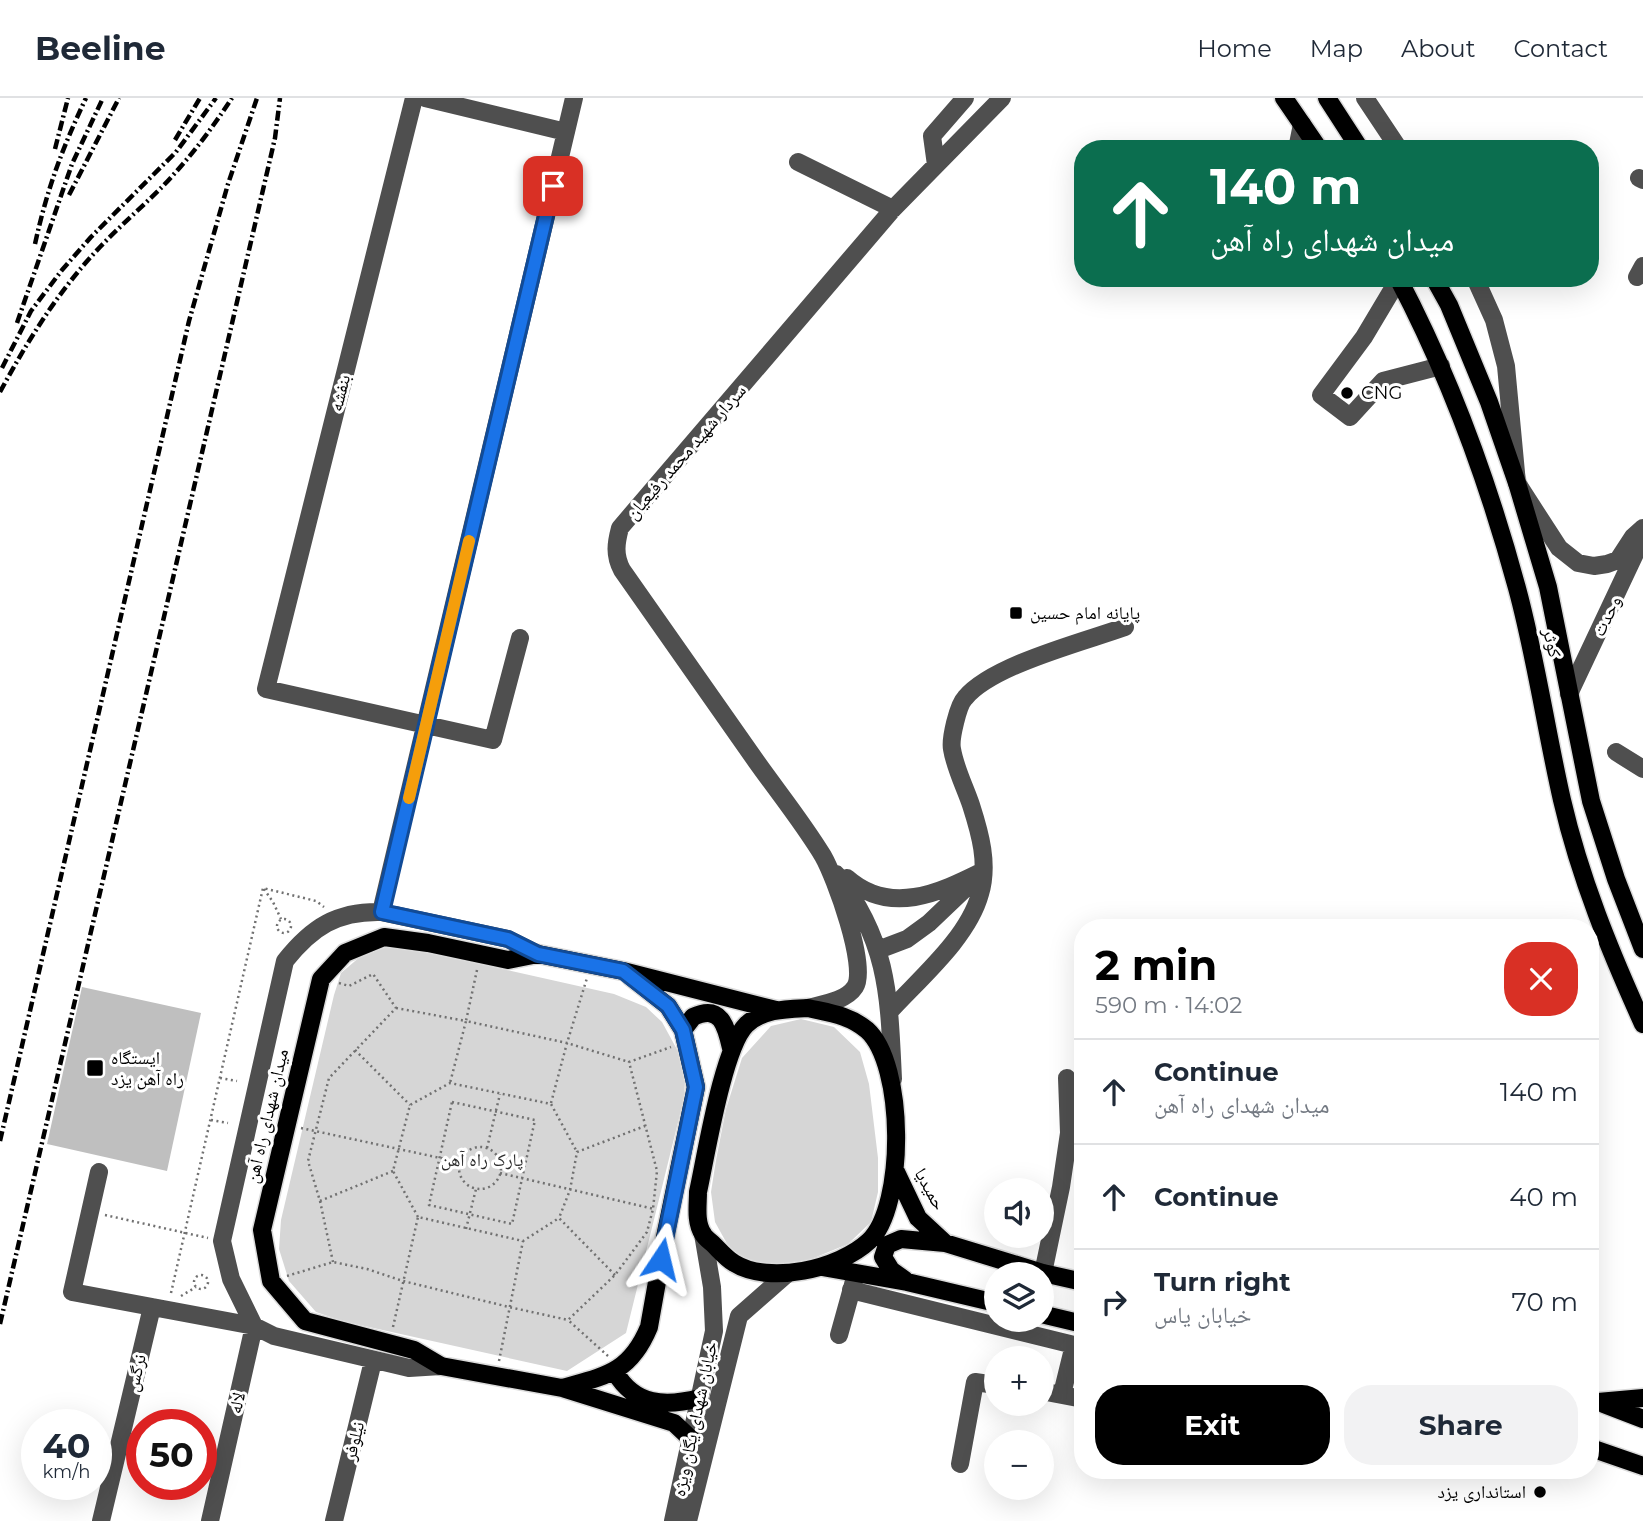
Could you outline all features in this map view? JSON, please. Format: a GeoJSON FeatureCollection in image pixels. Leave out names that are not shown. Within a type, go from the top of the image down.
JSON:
{"type":"FeatureCollection","features":[{"type":"Feature","properties":{"kind":"main road"},"geometry":{"type":"LineString","coordinates":[[1327,98],[1354,140]]}},
{"type":"Feature","properties":{"kind":"main road"},"geometry":{"type":"LineString","coordinates":[[1293,111],[1313,140]]}},
{"type":"Feature","properties":{"kind":"main road","name":"کوثر"},"geometry":{"type":"LineString","coordinates":[[1402,287],[1441,366],[1490,494],[1518,590],[1562,801],[1598,919]]}},
{"type":"Feature","properties":{"kind":"main road","name":"کوثر"},"geometry":{"type":"LineString","coordinates":[[1439,287],[1489,402],[1517,483],[1548,587],[1591,801],[1616,879],[1643,949]]}},
{"type":"Feature","properties":{"kind":"main road","name":"کوثر"},"geometry":{"type":"LineString","coordinates":[[1599,921],[1643,1024]]}},
{"type":"Feature","properties":{"kind":"main road","name":"میدان شهدای راه آهن"},"geometry":{"type":"LineString","coordinates":[[271,1281],[262,1230],[321,979],[345,953],[384,937],[428,943],[508,960],[538,954],[623,971],[776,1010]]}},
{"type":"Feature","properties":{"kind":"main road"},"geometry":{"type":"LineString","coordinates":[[562,1388],[618,1370],[640,1347],[649,1327],[661,1210],[696,1087],[685,1036],[668,1006],[623,971]]}},
{"type":"Feature","properties":{"kind":"main road"},"geometry":{"type":"LineString","coordinates":[[808,1008],[847,1017],[869,1032],[882,1053],[895,1107],[896,1172],[886,1215],[870,1241],[822,1267],[788,1273],[755,1272],[733,1263],[702,1234],[697,1216],[698,1192],[732,1048],[747,1024],[776,1010],[808,1008]]}},
{"type":"Feature","properties":{"kind":"main road"},"geometry":{"type":"LineString","coordinates":[[685,1036],[688,1021],[700,1014],[710,1013],[720,1017],[732,1048]]}},
{"type":"Feature","properties":{"kind":"main road","name":"حمیدیا"},"geometry":{"type":"LineString","coordinates":[[896,1172],[918,1218],[945,1243],[1007,1262]]}},
{"type":"Feature","properties":{"kind":"main road"},"geometry":{"type":"LineString","coordinates":[[907,1282],[891,1270],[883,1257],[887,1245],[901,1239],[945,1243]]}},
{"type":"Feature","properties":{"kind":"main road"},"geometry":{"type":"LineString","coordinates":[[822,1267],[907,1282],[984,1300]]}},
{"type":"Feature","properties":{"kind":"main road","name":"حمیدیا"},"geometry":{"type":"LineString","coordinates":[[1054,1275],[1074,1280]]}},
{"type":"Feature","properties":{"kind":"main road"},"geometry":{"type":"LineString","coordinates":[[271,1281],[305,1321],[414,1350],[441,1366],[562,1388],[674,1423],[691,1439]]}},
{"type":"Feature","properties":{"kind":"main road"},"geometry":{"type":"LineString","coordinates":[[1054,1317],[1074,1322]]}},
{"type":"Feature","properties":{"kind":"main road"},"geometry":{"type":"LineString","coordinates":[[618,1370],[624,1386],[635,1395],[661,1402],[680,1403],[700,1398]]}},
{"type":"Feature","properties":{"kind":"main road"},"geometry":{"type":"LineString","coordinates":[[1599,1401],[1643,1398]]}},
{"type":"Feature","properties":{"kind":"main road"},"geometry":{"type":"LineString","coordinates":[[1599,1403],[1643,1419]]}},
{"type":"Feature","properties":{"kind":"main road"},"geometry":{"type":"LineString","coordinates":[[1599,1451],[1643,1466]]}},
{"type":"Feature","properties":{"kind":"street","name":"بنفشه"},"geometry":{"type":"LineString","coordinates":[[414,98],[266,689],[425,727]]}},
{"type":"Feature","properties":{"kind":"street"},"geometry":{"type":"LineString","coordinates":[[425,98],[566,132]]}},
{"type":"Feature","properties":{"kind":"street"},"geometry":{"type":"LineString","coordinates":[[382,912],[574,98]]}},
{"type":"Feature","properties":{"kind":"street"},"geometry":{"type":"LineString","coordinates":[[936,165],[932,136],[965,98]]}},
{"type":"Feature","properties":{"kind":"street","name":"سردار شهید محمد رفیعیان"},"geometry":{"type":"LineString","coordinates":[[808,1008],[840,999],[850,993],[857,986],[859,973],[858,955],[824,858],[622,570],[616,559],[616,542],[620,528],[894,209],[1002,98]]}},
{"type":"Feature","properties":{"kind":"street"},"geometry":{"type":"LineString","coordinates":[[1274,98],[1293,111],[1296,140]]}},
{"type":"Feature","properties":{"kind":"street"},"geometry":{"type":"LineString","coordinates":[[1365,98],[1393,140]]}},
{"type":"Feature","properties":{"kind":"street"},"geometry":{"type":"LineString","coordinates":[[798,162],[894,209]]}},
{"type":"Feature","properties":{"kind":"street"},"geometry":{"type":"LineString","coordinates":[[1393,287],[1364,337],[1321,395],[1349,417],[1383,381],[1441,366]]}},
{"type":"Feature","properties":{"kind":"street"},"geometry":{"type":"LineString","coordinates":[[1479,287],[1494,320],[1506,366],[1517,483],[1559,548],[1578,563],[1594,566],[1607,564],[1618,560],[1633,537],[1643,528]]}},
{"type":"Feature","properties":{"kind":"street","name":"وحدت"},"geometry":{"type":"LineString","coordinates":[[1569,694],[1641,547]]}},
{"type":"Feature","properties":{"kind":"street"},"geometry":{"type":"LineString","coordinates":[[890,1011],[959,934],[972,916],[981,892],[981,838],[951,747],[963,699],[999,671],[1125,627]]}},
{"type":"Feature","properties":{"kind":"street"},"geometry":{"type":"LineString","coordinates":[[425,727],[493,740],[520,638]]}},
{"type":"Feature","properties":{"kind":"street"},"geometry":{"type":"LineString","coordinates":[[1616,752],[1643,769]]}},
{"type":"Feature","properties":{"kind":"street"},"geometry":{"type":"LineString","coordinates":[[824,858],[861,891],[890,899],[948,888],[983,871]]}},
{"type":"Feature","properties":{"kind":"street"},"geometry":{"type":"LineString","coordinates":[[824,858],[864,915],[878,950],[887,984],[890,1011],[895,1107]]}},
{"type":"Feature","properties":{"kind":"street"},"geometry":{"type":"LineString","coordinates":[[878,950],[907,939],[929,923],[983,871]]}},
{"type":"Feature","properties":{"kind":"street"},"geometry":{"type":"LineString","coordinates":[[254,1326],[231,1279],[222,1241],[285,961],[315,929],[338,917],[363,912],[382,912],[508,939],[538,954]]}},
{"type":"Feature","properties":{"kind":"street"},"geometry":{"type":"LineString","coordinates":[[1045,1262],[1069,1133],[1067,1078]]}},
{"type":"Feature","properties":{"kind":"street"},"geometry":{"type":"LineString","coordinates":[[99,1172],[72,1292],[254,1326],[274,1336],[373,1361],[409,1368],[441,1366]]}},
{"type":"Feature","properties":{"kind":"street","name":"خیابان شهدای یگان ویژه"},"geometry":{"type":"LineString","coordinates":[[673,1521],[714,1331],[712,1287],[702,1234]]}},
{"type":"Feature","properties":{"kind":"street"},"geometry":{"type":"LineString","coordinates":[[839,1335],[856,1272]]}},
{"type":"Feature","properties":{"kind":"street","name":"خیابان شهدای یگان ویژه"},"geometry":{"type":"LineString","coordinates":[[688,1521],[739,1316],[788,1273]]}},
{"type":"Feature","properties":{"kind":"street"},"geometry":{"type":"LineString","coordinates":[[851,1290],[1073,1345],[1062,1394]]}},
{"type":"Feature","properties":{"kind":"street","name":"نرگس"},"geometry":{"type":"LineString","coordinates":[[101,1521],[152,1307]]}},
{"type":"Feature","properties":{"kind":"street","name":"لاله"},"geometry":{"type":"LineString","coordinates":[[210,1521],[254,1326]]}},
{"type":"Feature","properties":{"kind":"street","name":"نیلوفر"},"geometry":{"type":"LineString","coordinates":[[334,1521],[373,1361]]}},
{"type":"Feature","properties":{"kind":"street"},"geometry":{"type":"LineString","coordinates":[[960,1464],[975,1382],[984,1383]]}},
{"type":"Feature","properties":{"kind":"street"},"geometry":{"type":"LineString","coordinates":[[1054,1393],[1074,1397]]}},
{"type":"Feature","properties":{"kind":"path"},"geometry":{"type":"LineString","coordinates":[[263,888],[316,901],[338,917]]}},
{"type":"Feature","properties":{"kind":"path"},"geometry":{"type":"LineString","coordinates":[[263,888],[281,919]]}},
{"type":"Feature","properties":{"kind":"path"},"geometry":{"type":"LineString","coordinates":[[169,1300],[263,888]]}},
{"type":"Feature","properties":{"kind":"path"},"geometry":{"type":"LineString","coordinates":[[281,919],[291,925],[287,932],[282,933],[276,927],[281,919]]}},
{"type":"Feature","properties":{"kind":"path"},"geometry":{"type":"LineString","coordinates":[[450,1083],[481,955]]}},
{"type":"Feature","properties":{"kind":"path"},"geometry":{"type":"LineString","coordinates":[[418,1217],[523,1241],[559,1218],[570,1190],[577,1152],[551,1104],[591,965]]}},
{"type":"Feature","properties":{"kind":"path"},"geometry":{"type":"LineString","coordinates":[[321,979],[349,986],[373,974],[396,1008],[567,1043],[629,1062],[685,1036]]}},
{"type":"Feature","properties":{"kind":"path"},"geometry":{"type":"LineString","coordinates":[[333,1262],[308,1161],[315,1131],[329,1078],[396,1008]]}},
{"type":"Feature","properties":{"kind":"path"},"geometry":{"type":"LineString","coordinates":[[355,1050],[410,1105]]}},
{"type":"Feature","properties":{"kind":"path"},"geometry":{"type":"LineString","coordinates":[[568,1320],[615,1275],[661,1210],[657,1171],[629,1062]]}},
{"type":"Feature","properties":{"kind":"path"},"geometry":{"type":"LineString","coordinates":[[220,1078],[237,1081]]}},
{"type":"Feature","properties":{"kind":"path"},"geometry":{"type":"LineString","coordinates":[[389,1343],[418,1217],[393,1171],[410,1105],[450,1083],[551,1104]]}},
{"type":"Feature","properties":{"kind":"path"},"geometry":{"type":"LineString","coordinates":[[486,1149],[500,1094]]}},
{"type":"Feature","properties":{"kind":"path"},"geometry":{"type":"LineString","coordinates":[[452,1102],[535,1121],[512,1224],[429,1205],[440,1158],[452,1102]]}},
{"type":"Feature","properties":{"kind":"path"},"geometry":{"type":"LineString","coordinates":[[211,1120],[228,1124]]}},
{"type":"Feature","properties":{"kind":"path"},"geometry":{"type":"LineString","coordinates":[[287,1125],[459,1162]]}},
{"type":"Feature","properties":{"kind":"path"},"geometry":{"type":"LineString","coordinates":[[577,1152],[645,1126]]}},
{"type":"Feature","properties":{"kind":"path"},"geometry":{"type":"LineString","coordinates":[[473,1148],[493,1151],[499,1159],[498,1179],[491,1187],[476,1189],[463,1182],[458,1172],[459,1162],[464,1153],[473,1148]]}},
{"type":"Feature","properties":{"kind":"path"},"geometry":{"type":"LineString","coordinates":[[320,1201],[393,1171]]}},
{"type":"Feature","properties":{"kind":"path"},"geometry":{"type":"LineString","coordinates":[[500,1172],[661,1210]]}},
{"type":"Feature","properties":{"kind":"path"},"geometry":{"type":"LineString","coordinates":[[466,1229],[476,1189]]}},
{"type":"Feature","properties":{"kind":"path"},"geometry":{"type":"LineString","coordinates":[[90,1212],[222,1241]]}},
{"type":"Feature","properties":{"kind":"path"},"geometry":{"type":"LineString","coordinates":[[559,1218],[615,1275]]}},
{"type":"Feature","properties":{"kind":"path"},"geometry":{"type":"LineString","coordinates":[[496,1376],[523,1241]]}},
{"type":"Feature","properties":{"kind":"path"},"geometry":{"type":"LineString","coordinates":[[271,1281],[333,1262],[568,1320],[618,1370]]}},
{"type":"Feature","properties":{"kind":"path"},"geometry":{"type":"LineString","coordinates":[[198,1275],[207,1277],[208,1285],[200,1289],[194,1283],[195,1278],[198,1275]]}},
{"type":"Feature","properties":{"kind":"green space","name":"پارک راه آهن"},"geometry":{"type":"Polygon","coordinates":[[[389,946],[614,994],[646,1007],[662,1022],[686,1066],[684,1098],[626,1333],[567,1371],[342,1321],[316,1312],[289,1281],[279,1249],[281,1220],[334,995],[341,973],[361,956],[389,946]]]}},
{"type":"Feature","properties":{"kind":"green space"},"geometry":{"type":"Polygon","coordinates":[[[801,1019],[834,1027],[860,1052],[869,1084],[878,1158],[878,1192],[871,1222],[848,1244],[809,1260],[760,1266],[731,1251],[715,1222],[711,1192],[716,1160],[726,1109],[742,1058],[771,1026],[801,1019]]]}},
{"type":"Feature","properties":{"kind":"building","name":"ایستگاه راه آهن یزد"},"geometry":{"type":"Polygon","coordinates":[[[82,987],[201,1013],[167,1171],[47,1144],[82,987]]]}},
{"type":"Feature","properties":{"kind":"railway"},"geometry":{"type":"LineString","coordinates":[[55,149],[68,98]]}},
{"type":"Feature","properties":{"kind":"railway"},"geometry":{"type":"LineString","coordinates":[[35,244],[56,170],[86,98]]}},
{"type":"Feature","properties":{"kind":"railway"},"geometry":{"type":"LineString","coordinates":[[17,323],[72,164],[103,98]]}},
{"type":"Feature","properties":{"kind":"railway"},"geometry":{"type":"LineString","coordinates":[[69,195],[119,98]]}},
{"type":"Feature","properties":{"kind":"railway"},"geometry":{"type":"LineString","coordinates":[[175,140],[200,98]]}},
{"type":"Feature","properties":{"kind":"railway"},"geometry":{"type":"LineString","coordinates":[[2,368],[31,311],[62,270],[176,152],[216,98]]}},
{"type":"Feature","properties":{"kind":"railway"},"geometry":{"type":"LineString","coordinates":[[0,392],[33,335],[71,280],[181,166],[232,98]]}},
{"type":"Feature","properties":{"kind":"railway"},"geometry":{"type":"LineString","coordinates":[[0,1141],[189,321],[228,184],[257,98]]}},
{"type":"Feature","properties":{"kind":"railway"},"geometry":{"type":"LineString","coordinates":[[0,1324],[275,138],[280,98]]}},
{"type":"Feature","properties":{"kind":"slow traffic"},"geometry":{"type":"LineString","coordinates":[[409,798],[469,541]]}},
{"type":"Feature","properties":{"kind":"place","name":"CNG"},"geometry":{"type":"Point","coordinates":[1347,393]}},
{"type":"Feature","properties":{"kind":"place","name":"پایانه امام حسین"},"geometry":{"type":"Point","coordinates":[1016,613]}},
{"type":"Feature","properties":{"kind":"place","name":"ایستگاه راه آهن یزد"},"geometry":{"type":"Point","coordinates":[95,1068]}},
{"type":"Feature","properties":{"kind":"place","name":"استانداری یزد"},"geometry":{"type":"Point","coordinates":[1540,1492]}},
{"type":"Feature","properties":{"kind":"route"},"geometry":{"type":"LineString","coordinates":[[553,186],[382,912],[508,939],[538,954],[623,971],[668,1006],[683,1030],[696,1087],[661,1259]]}}]}
